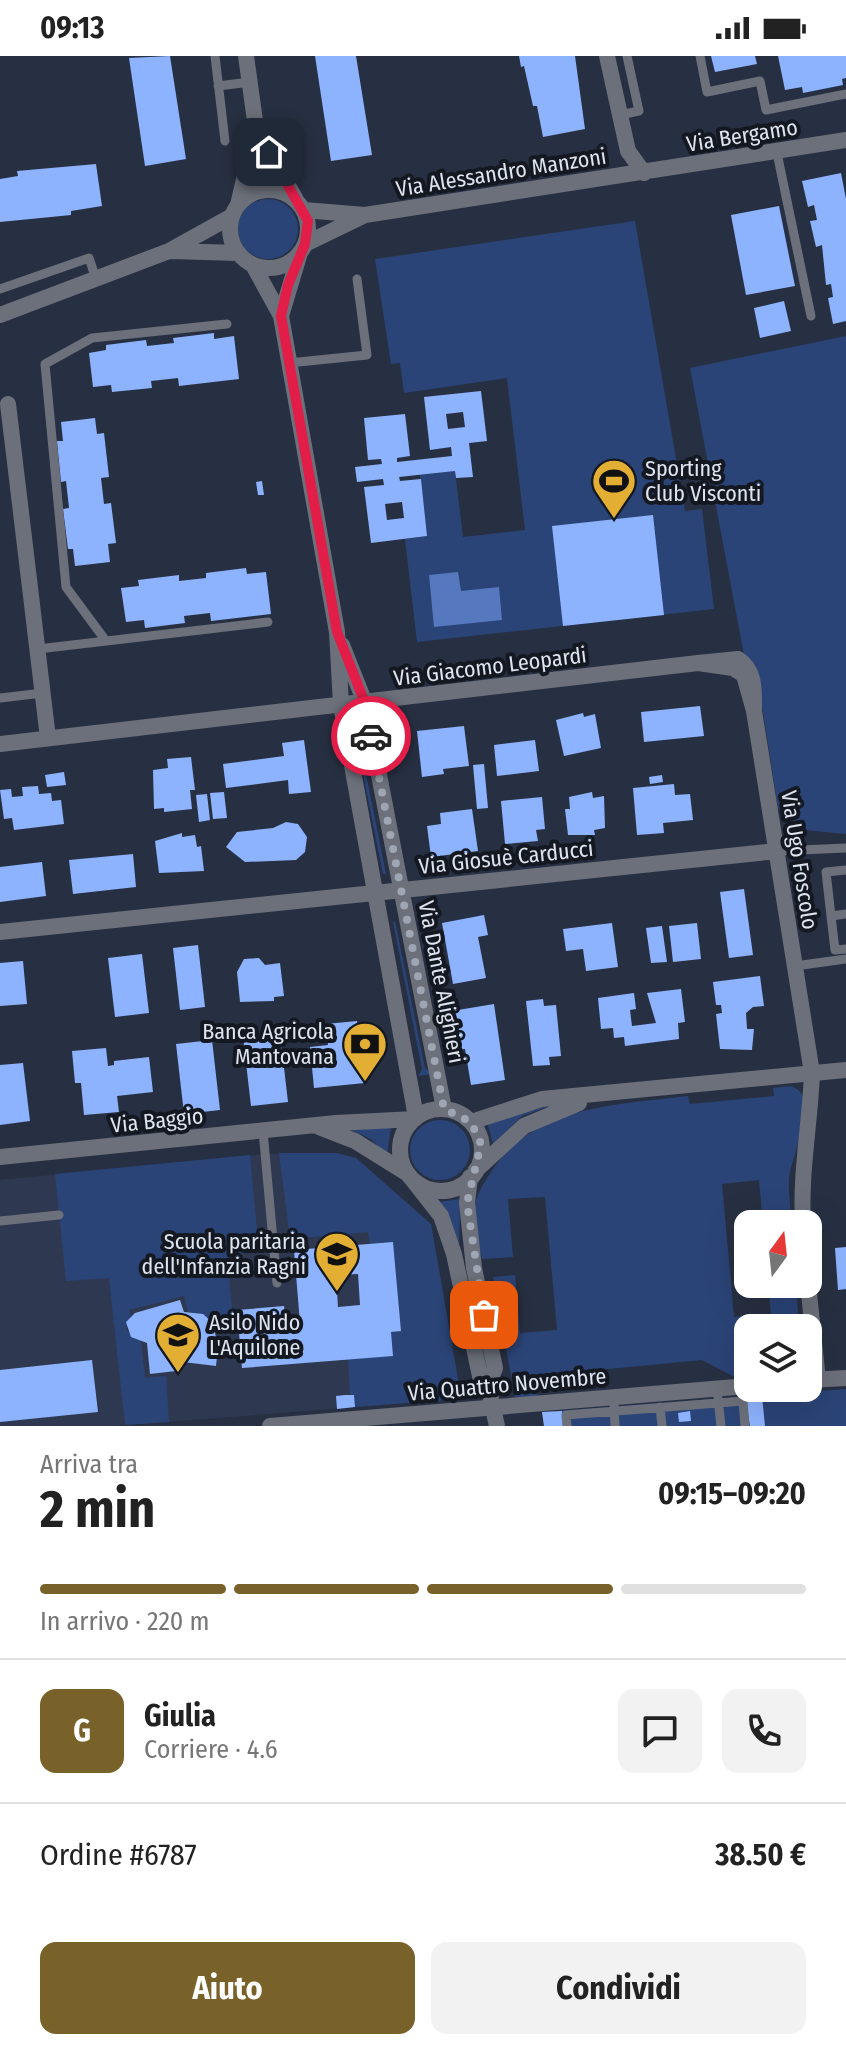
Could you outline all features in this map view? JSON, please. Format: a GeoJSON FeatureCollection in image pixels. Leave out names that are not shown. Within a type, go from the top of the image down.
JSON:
{"type":"FeatureCollection","features":[{"type":"Feature","properties":{"kind":"street"},"geometry":{"type":"LineString","coordinates":[[246,56],[256,128],[230,235],[238,253],[253,265],[269,269],[286,265],[302,249],[308,221],[256,128]]}},
{"type":"Feature","properties":{"kind":"street"},"geometry":{"type":"LineString","coordinates":[[607,56],[628,151],[644,173]]}},
{"type":"Feature","properties":{"kind":"street","name":"Via Bergamo"},"geometry":{"type":"LineString","coordinates":[[644,173],[846,140]]}},
{"type":"Feature","properties":{"kind":"street","name":"Via Alessandro Manzoni"},"geometry":{"type":"LineString","coordinates":[[300,205],[365,215],[644,173]]}},
{"type":"Feature","properties":{"kind":"street"},"geometry":{"type":"LineString","coordinates":[[0,315],[169,251],[235,211],[260,191],[272,190],[300,205]]}},
{"type":"Feature","properties":{"kind":"street","name":"Via Alessandro Manzoni"},"geometry":{"type":"LineString","coordinates":[[302,249],[365,215]]}},
{"type":"Feature","properties":{"kind":"street","name":"Via Dante Alighieri"},"geometry":{"type":"LineString","coordinates":[[281,316],[288,285],[302,249]]}},
{"type":"Feature","properties":{"kind":"street"},"geometry":{"type":"LineString","coordinates":[[169,251],[238,253]]}},
{"type":"Feature","properties":{"kind":"street","name":"Via Dante Alighieri"},"geometry":{"type":"LineString","coordinates":[[253,265],[281,316],[337,632],[341,705],[415,1118]]}},
{"type":"Feature","properties":{"kind":"street"},"geometry":{"type":"LineString","coordinates":[[8,404],[48,738]]}},
{"type":"Feature","properties":{"kind":"street","name":"Via Dante Alighieri"},"geometry":{"type":"LineString","coordinates":[[337,632],[365,703],[444,1109]]}},
{"type":"Feature","properties":{"kind":"street","name":"Via Giacomo Leopardi"},"geometry":{"type":"LineString","coordinates":[[0,744],[738,659]]}},
{"type":"Feature","properties":{"kind":"street","name":"Via Ugo Foscolo"},"geometry":{"type":"LineString","coordinates":[[738,659],[750,671],[812,1073]]}},
{"type":"Feature","properties":{"kind":"street","name":"Via Giacomo Leopardi"},"geometry":{"type":"LineString","coordinates":[[698,663],[733,668],[744,675],[754,711]]}},
{"type":"Feature","properties":{"kind":"street","name":"Via Giosuè Carducci"},"geometry":{"type":"LineString","coordinates":[[0,932],[777,851]]}},
{"type":"Feature","properties":{"kind":"street"},"geometry":{"type":"LineString","coordinates":[[471,1122],[542,1099],[602,1096],[846,1070]]}},
{"type":"Feature","properties":{"kind":"street"},"geometry":{"type":"LineString","coordinates":[[802,1210],[801,1182],[811,1120],[812,1073]]}},
{"type":"Feature","properties":{"kind":"street"},"geometry":{"type":"LineString","coordinates":[[410,1176],[422,1186],[444,1190],[459,1186],[524,1126],[556,1110],[602,1096]]}},
{"type":"Feature","properties":{"kind":"street"},"geometry":{"type":"LineString","coordinates":[[488,1386],[495,1368],[474,1268],[467,1203],[481,1144],[471,1122],[444,1109],[429,1111],[415,1118],[401,1141],[401,1160],[441,1216],[454,1254],[480,1376],[488,1386],[497,1426]]}},
{"type":"Feature","properties":{"kind":"street","name":"Via Baggio"},"geometry":{"type":"LineString","coordinates":[[0,1157],[415,1118]]}},
{"type":"Feature","properties":{"kind":"street","name":"Via Baggio"},"geometry":{"type":"LineString","coordinates":[[318,1126],[355,1141],[410,1176]]}},
{"type":"Feature","properties":{"kind":"street"},"geometry":{"type":"LineString","coordinates":[[822,1379],[846,1378]]}},
{"type":"Feature","properties":{"kind":"street","name":"Via Quattro Novembre"},"geometry":{"type":"LineString","coordinates":[[270,1426],[493,1408],[614,1405],[718,1396],[734,1391]]}},
{"type":"Feature","properties":{"kind":"lane"},"geometry":{"type":"LineString","coordinates":[[215,56],[225,141]]}},
{"type":"Feature","properties":{"kind":"lane"},"geometry":{"type":"LineString","coordinates":[[620,115],[639,111],[627,56]]}},
{"type":"Feature","properties":{"kind":"lane"},"geometry":{"type":"LineString","coordinates":[[700,56],[707,92],[760,81],[766,110],[846,94]]}},
{"type":"Feature","properties":{"kind":"lane"},"geometry":{"type":"LineString","coordinates":[[218,86],[250,82]]}},
{"type":"Feature","properties":{"kind":"lane"},"geometry":{"type":"LineString","coordinates":[[777,153],[811,316]]}},
{"type":"Feature","properties":{"kind":"lane"},"geometry":{"type":"LineString","coordinates":[[0,289],[89,258],[96,279]]}},
{"type":"Feature","properties":{"kind":"lane"},"geometry":{"type":"LineString","coordinates":[[289,363],[367,355],[357,279]]}},
{"type":"Feature","properties":{"kind":"lane"},"geometry":{"type":"LineString","coordinates":[[106,641],[66,587],[45,364],[92,338],[227,324]]}},
{"type":"Feature","properties":{"kind":"lane"},"geometry":{"type":"LineString","coordinates":[[38,649],[268,622]]}},
{"type":"Feature","properties":{"kind":"lane"},"geometry":{"type":"LineString","coordinates":[[0,698],[43,693]]}},
{"type":"Feature","properties":{"kind":"lane"},"geometry":{"type":"LineString","coordinates":[[777,851],[846,848]]}},
{"type":"Feature","properties":{"kind":"lane"},"geometry":{"type":"LineString","coordinates":[[846,870],[826,872],[835,950],[846,949]]}},
{"type":"Feature","properties":{"kind":"lane"},"geometry":{"type":"LineString","coordinates":[[831,916],[846,914]]}},
{"type":"Feature","properties":{"kind":"lane"},"geometry":{"type":"LineString","coordinates":[[795,966],[846,959]]}},
{"type":"Feature","properties":{"kind":"lane"},"geometry":{"type":"LineString","coordinates":[[263,1131],[277,1283]]}},
{"type":"Feature","properties":{"kind":"lane"},"geometry":{"type":"LineString","coordinates":[[0,1221],[59,1215]]}},
{"type":"Feature","properties":{"kind":"lane"},"geometry":{"type":"LineString","coordinates":[[718,1396],[721,1426]]}},
{"type":"Feature","properties":{"kind":"lane"},"geometry":{"type":"LineString","coordinates":[[567,1426],[566,1415],[614,1405],[660,1407],[718,1396],[743,1401],[745,1426]]}},
{"type":"Feature","properties":{"kind":"lane"},"geometry":{"type":"LineString","coordinates":[[614,1405],[615,1426]]}},
{"type":"Feature","properties":{"kind":"lane"},"geometry":{"type":"LineString","coordinates":[[660,1407],[662,1426]]}},
{"type":"Feature","properties":{"kind":"shaded area"},"geometry":{"type":"Polygon","coordinates":[[[268,199],[279,201],[289,208],[296,218],[296,240],[289,250],[279,257],[268,259],[257,257],[247,250],[240,240],[238,229],[240,218],[247,208],[257,201],[268,199]]]}},
{"type":"Feature","properties":{"kind":"shaded area"},"geometry":{"type":"Polygon","coordinates":[[[635,221],[685,511],[702,509],[714,609],[417,642],[405,539],[427,536],[420,475],[455,471],[463,537],[525,530],[507,378],[404,393],[400,363],[391,364],[375,259],[635,221]]]}},
{"type":"Feature","properties":{"kind":"shaded area"},"geometry":{"type":"Polygon","coordinates":[[[846,336],[846,834],[795,829],[791,815],[778,808],[758,680],[744,655],[690,368],[846,336]]]}},
{"type":"Feature","properties":{"kind":"shaded area"},"geometry":{"type":"Polygon","coordinates":[[[458,572],[461,591],[499,587],[502,620],[434,627],[429,575],[458,572]]]}},
{"type":"Feature","properties":{"kind":"shaded area"},"geometry":{"type":"Polygon","coordinates":[[[353,724],[356,724],[386,874],[383,874],[353,724]]]}},
{"type":"Feature","properties":{"kind":"shaded area"},"geometry":{"type":"Polygon","coordinates":[[[395,921],[425,1068],[432,1074],[418,1076],[422,1069],[395,921]]]}},
{"type":"Feature","properties":{"kind":"shaded area"},"geometry":{"type":"Polygon","coordinates":[[[791,1086],[800,1092],[804,1102],[805,1114],[789,1179],[790,1210],[762,1210],[759,1180],[722,1184],[734,1317],[734,1377],[702,1360],[598,1370],[577,1389],[539,1392],[536,1398],[515,1397],[493,1277],[515,1275],[520,1333],[557,1330],[545,1197],[508,1199],[513,1257],[482,1259],[474,1223],[476,1200],[491,1172],[509,1150],[530,1133],[579,1112],[688,1096],[690,1104],[774,1096],[773,1088],[791,1086]]]}},
{"type":"Feature","properties":{"kind":"shaded area"},"geometry":{"type":"Polygon","coordinates":[[[556,1104],[522,1116],[493,1144],[487,1122],[556,1104]]]}},
{"type":"Feature","properties":{"kind":"shaded area"},"geometry":{"type":"Polygon","coordinates":[[[440,1120],[451,1122],[461,1129],[468,1139],[468,1161],[461,1171],[451,1178],[440,1180],[429,1178],[419,1171],[412,1161],[410,1150],[412,1139],[419,1129],[429,1122],[440,1120]]]}},
{"type":"Feature","properties":{"kind":"shaded area"},"geometry":{"type":"Polygon","coordinates":[[[391,1127],[387,1155],[371,1139],[351,1130],[391,1127]]]}},
{"type":"Feature","properties":{"kind":"shaded area"},"geometry":{"type":"Polygon","coordinates":[[[279,1153],[336,1153],[356,1158],[431,1224],[459,1385],[446,1400],[355,1407],[354,1395],[350,1395],[348,1359],[391,1332],[401,1330],[393,1242],[370,1244],[368,1232],[290,1239],[279,1153]]]}},
{"type":"Feature","properties":{"kind":"shaded area"},"geometry":{"type":"Polygon","coordinates":[[[336,1153],[356,1158],[431,1224],[459,1385],[446,1400],[114,1426],[0,1426],[0,1180],[265,1154],[336,1153]]]}},
{"type":"Feature","properties":{"kind":"shaded area"},"geometry":{"type":"Polygon","coordinates":[[[250,1155],[259,1252],[227,1255],[234,1332],[216,1333],[209,1318],[188,1312],[184,1296],[129,1310],[131,1316],[126,1330],[141,1341],[145,1378],[166,1376],[169,1422],[125,1425],[109,1278],[66,1281],[55,1174],[250,1155]]]}},
{"type":"Feature","properties":{"kind":"shaded area"},"geometry":{"type":"Polygon","coordinates":[[[460,1199],[459,1249],[439,1202],[460,1199]]]}},
{"type":"Feature","properties":{"kind":"shaded area"},"geometry":{"type":"Polygon","coordinates":[[[769,1298],[797,1298],[798,1314],[771,1314],[769,1298]]]}},
{"type":"Feature","properties":{"kind":"shaded area"},"geometry":{"type":"Polygon","coordinates":[[[846,1389],[846,1426],[544,1426],[542,1412],[734,1397],[734,1402],[822,1402],[822,1391],[846,1389]]]}},
{"type":"Feature","properties":{"kind":"building"},"geometry":{"type":"Polygon","coordinates":[[[170,56],[186,159],[145,166],[129,58],[170,56]]]}},
{"type":"Feature","properties":{"kind":"building"},"geometry":{"type":"Polygon","coordinates":[[[315,56],[356,56],[372,155],[331,161],[315,56]]]}},
{"type":"Feature","properties":{"kind":"building"},"geometry":{"type":"Polygon","coordinates":[[[519,56],[575,56],[585,129],[543,137],[537,106],[533,106],[519,56]]]}},
{"type":"Feature","properties":{"kind":"building"},"geometry":{"type":"Polygon","coordinates":[[[711,56],[755,56],[757,64],[715,72],[711,56]]]}},
{"type":"Feature","properties":{"kind":"building"},"geometry":{"type":"Polygon","coordinates":[[[778,56],[846,56],[846,78],[842,79],[843,85],[803,93],[802,87],[785,90],[778,56]]]}},
{"type":"Feature","properties":{"kind":"building"},"geometry":{"type":"Polygon","coordinates":[[[96,164],[102,206],[71,211],[71,215],[0,222],[0,179],[18,176],[17,171],[96,164]]]}},
{"type":"Feature","properties":{"kind":"building"},"geometry":{"type":"Polygon","coordinates":[[[841,173],[846,199],[846,321],[833,324],[828,298],[833,297],[831,284],[826,285],[822,245],[816,247],[810,221],[817,220],[814,205],[808,207],[802,181],[841,173]]]}},
{"type":"Feature","properties":{"kind":"building"},"geometry":{"type":"Polygon","coordinates":[[[779,206],[795,286],[746,295],[731,215],[779,206]]]}},
{"type":"Feature","properties":{"kind":"building"},"geometry":{"type":"Polygon","coordinates":[[[784,301],[791,331],[760,338],[754,308],[784,301]]]}},
{"type":"Feature","properties":{"kind":"building"},"geometry":{"type":"Polygon","coordinates":[[[214,333],[214,339],[234,336],[239,379],[179,386],[178,378],[151,381],[152,388],[112,392],[111,385],[93,387],[89,353],[106,350],[106,345],[146,340],[147,346],[174,343],[173,338],[214,333]]]}},
{"type":"Feature","properties":{"kind":"building"},"geometry":{"type":"Polygon","coordinates":[[[481,391],[487,441],[469,443],[473,477],[456,478],[455,471],[399,477],[400,481],[421,479],[427,536],[371,543],[364,487],[384,485],[383,479],[357,482],[355,467],[382,464],[381,459],[368,460],[364,418],[405,414],[410,456],[397,458],[397,462],[452,456],[451,447],[430,450],[424,397],[481,391]],[[463,412],[446,414],[448,429],[465,427],[463,412]],[[402,502],[385,504],[387,520],[404,518],[402,502]]]}},
{"type":"Feature","properties":{"kind":"building"},"geometry":{"type":"Polygon","coordinates":[[[95,418],[97,434],[104,433],[109,477],[101,478],[104,504],[111,503],[116,543],[108,544],[110,562],[75,566],[73,549],[68,549],[63,509],[69,508],[66,481],[61,482],[57,441],[63,441],[61,422],[95,418]]]}},
{"type":"Feature","properties":{"kind":"building"},"geometry":{"type":"Polygon","coordinates":[[[262,481],[264,495],[258,495],[256,482],[262,481]]]}},
{"type":"Feature","properties":{"kind":"building"},"geometry":{"type":"Polygon","coordinates":[[[653,515],[664,615],[563,626],[552,526],[653,515]]]}},
{"type":"Feature","properties":{"kind":"building"},"geometry":{"type":"Polygon","coordinates":[[[246,568],[247,574],[266,572],[271,614],[211,621],[210,613],[184,616],[185,623],[145,628],[144,620],[126,622],[121,588],[139,586],[138,580],[179,575],[179,581],[206,578],[206,573],[246,568]]]}},
{"type":"Feature","properties":{"kind":"building"},"geometry":{"type":"Polygon","coordinates":[[[700,706],[704,736],[644,742],[641,712],[700,706]]]}},
{"type":"Feature","properties":{"kind":"building"},"geometry":{"type":"Polygon","coordinates":[[[583,713],[584,717],[595,714],[601,748],[564,756],[556,720],[583,713]]]}},
{"type":"Feature","properties":{"kind":"building"},"geometry":{"type":"Polygon","coordinates":[[[464,726],[469,766],[443,769],[444,774],[422,777],[417,731],[464,726]]]}},
{"type":"Feature","properties":{"kind":"building"},"geometry":{"type":"Polygon","coordinates":[[[304,740],[311,792],[289,794],[288,780],[226,788],[223,764],[284,756],[282,743],[304,740]]]}},
{"type":"Feature","properties":{"kind":"building"},"geometry":{"type":"Polygon","coordinates":[[[535,740],[539,771],[497,776],[494,745],[535,740]]]}},
{"type":"Feature","properties":{"kind":"building"},"geometry":{"type":"Polygon","coordinates":[[[191,757],[195,790],[190,790],[192,809],[164,812],[164,808],[154,809],[153,770],[168,768],[167,759],[191,757]]]}},
{"type":"Feature","properties":{"kind":"building"},"geometry":{"type":"Polygon","coordinates":[[[484,764],[488,808],[477,809],[473,765],[484,764]]]}},
{"type":"Feature","properties":{"kind":"building"},"geometry":{"type":"Polygon","coordinates":[[[64,772],[66,785],[47,787],[45,775],[64,772]]]}},
{"type":"Feature","properties":{"kind":"building"},"geometry":{"type":"Polygon","coordinates":[[[662,775],[663,782],[650,784],[649,777],[662,775]]]}},
{"type":"Feature","properties":{"kind":"building"},"geometry":{"type":"Polygon","coordinates":[[[674,784],[675,795],[690,794],[693,820],[663,823],[664,833],[637,835],[633,788],[674,784]]]}},
{"type":"Feature","properties":{"kind":"building"},"geometry":{"type":"Polygon","coordinates":[[[38,786],[39,794],[51,793],[52,801],[61,800],[64,824],[14,830],[12,818],[4,819],[0,790],[11,789],[12,797],[23,796],[22,787],[38,786]]]}},
{"type":"Feature","properties":{"kind":"building"},"geometry":{"type":"Polygon","coordinates":[[[224,792],[227,818],[213,819],[210,793],[224,792]]]}},
{"type":"Feature","properties":{"kind":"building"},"geometry":{"type":"Polygon","coordinates":[[[592,792],[593,798],[604,796],[605,828],[594,830],[595,835],[568,835],[565,809],[570,809],[569,797],[592,792]]]}},
{"type":"Feature","properties":{"kind":"building"},"geometry":{"type":"Polygon","coordinates":[[[207,794],[210,820],[199,822],[196,795],[207,794]]]}},
{"type":"Feature","properties":{"kind":"building"},"geometry":{"type":"Polygon","coordinates":[[[542,797],[545,829],[536,830],[538,841],[505,844],[501,801],[542,797]]]}},
{"type":"Feature","properties":{"kind":"building"},"geometry":{"type":"Polygon","coordinates":[[[472,809],[478,851],[431,857],[427,826],[441,824],[440,813],[472,809]]]}},
{"type":"Feature","properties":{"kind":"building"},"geometry":{"type":"Polygon","coordinates":[[[286,822],[298,824],[307,837],[305,852],[296,860],[245,862],[226,847],[237,832],[273,828],[286,822]]]}},
{"type":"Feature","properties":{"kind":"building"},"geometry":{"type":"Polygon","coordinates":[[[182,833],[182,837],[195,835],[197,847],[201,846],[204,871],[159,873],[155,841],[182,833]]]}},
{"type":"Feature","properties":{"kind":"building"},"geometry":{"type":"Polygon","coordinates":[[[133,854],[136,887],[73,894],[69,860],[133,854]]]}},
{"type":"Feature","properties":{"kind":"building"},"geometry":{"type":"Polygon","coordinates":[[[42,862],[46,896],[0,902],[0,867],[42,862]]]}},
{"type":"Feature","properties":{"kind":"building"},"geometry":{"type":"Polygon","coordinates":[[[744,889],[753,955],[729,958],[720,892],[744,889]]]}},
{"type":"Feature","properties":{"kind":"building"},"geometry":{"type":"Polygon","coordinates":[[[484,915],[488,935],[478,937],[486,978],[453,984],[442,923],[484,915]]]}},
{"type":"Feature","properties":{"kind":"building"},"geometry":{"type":"Polygon","coordinates":[[[612,923],[618,967],[586,971],[583,949],[566,951],[563,929],[612,923]]]}},
{"type":"Feature","properties":{"kind":"building"},"geometry":{"type":"Polygon","coordinates":[[[697,923],[701,959],[673,962],[669,926],[697,923]]]}},
{"type":"Feature","properties":{"kind":"building"},"geometry":{"type":"Polygon","coordinates":[[[662,926],[667,962],[651,963],[646,928],[662,926]]]}},
{"type":"Feature","properties":{"kind":"building"},"geometry":{"type":"Polygon","coordinates":[[[198,945],[205,1007],[180,1010],[173,948],[198,945]]]}},
{"type":"Feature","properties":{"kind":"building"},"geometry":{"type":"Polygon","coordinates":[[[142,954],[149,1013],[115,1017],[108,958],[142,954]]]}},
{"type":"Feature","properties":{"kind":"building"},"geometry":{"type":"Polygon","coordinates":[[[259,958],[265,965],[280,963],[284,996],[274,997],[274,1001],[240,1002],[237,972],[244,959],[259,958]]]}},
{"type":"Feature","properties":{"kind":"building"},"geometry":{"type":"Polygon","coordinates":[[[23,961],[27,1004],[0,1006],[0,963],[23,961]]]}},
{"type":"Feature","properties":{"kind":"building"},"geometry":{"type":"Polygon","coordinates":[[[760,976],[764,1006],[753,1007],[746,1013],[747,1029],[754,1029],[752,1050],[720,1049],[716,1014],[722,1013],[721,1005],[716,1005],[713,982],[760,976]]]}},
{"type":"Feature","properties":{"kind":"building"},"geometry":{"type":"Polygon","coordinates":[[[681,989],[685,1022],[678,1023],[679,1039],[625,1046],[624,1037],[614,1038],[613,1028],[601,1029],[598,998],[634,993],[636,1009],[630,1010],[632,1026],[656,1023],[647,993],[681,989]]]}},
{"type":"Feature","properties":{"kind":"building"},"geometry":{"type":"Polygon","coordinates":[[[543,999],[544,1006],[556,1005],[561,1056],[549,1057],[550,1065],[533,1066],[526,1001],[543,999]]]}},
{"type":"Feature","properties":{"kind":"building"},"geometry":{"type":"Polygon","coordinates":[[[494,1004],[505,1080],[471,1085],[465,1049],[457,1050],[452,1011],[494,1004]]]}},
{"type":"Feature","properties":{"kind":"building"},"geometry":{"type":"Polygon","coordinates":[[[357,1021],[359,1036],[354,1036],[354,1043],[361,1043],[365,1083],[314,1088],[310,1047],[328,1045],[326,1024],[357,1021]]]}},
{"type":"Feature","properties":{"kind":"building"},"geometry":{"type":"Polygon","coordinates":[[[280,1033],[288,1102],[251,1106],[243,1037],[280,1033]]]}},
{"type":"Feature","properties":{"kind":"building"},"geometry":{"type":"Polygon","coordinates":[[[212,1040],[220,1110],[184,1114],[176,1044],[212,1040]]]}},
{"type":"Feature","properties":{"kind":"building"},"geometry":{"type":"Polygon","coordinates":[[[106,1048],[108,1066],[114,1065],[114,1061],[149,1057],[153,1092],[117,1096],[119,1112],[84,1115],[81,1083],[75,1083],[72,1051],[106,1048]]]}},
{"type":"Feature","properties":{"kind":"building"},"geometry":{"type":"Polygon","coordinates":[[[23,1063],[30,1121],[0,1125],[0,1065],[23,1063]]]}},
{"type":"Feature","properties":{"kind":"building"},"geometry":{"type":"Polygon","coordinates":[[[138,1121],[139,1128],[125,1129],[124,1122],[138,1121]]]}},
{"type":"Feature","properties":{"kind":"building"},"geometry":{"type":"Polygon","coordinates":[[[393,1242],[401,1331],[391,1332],[393,1356],[242,1368],[237,1310],[284,1306],[286,1324],[300,1323],[294,1250],[393,1242]],[[358,1274],[336,1275],[338,1307],[360,1305],[358,1274]]]}},
{"type":"Feature","properties":{"kind":"building"},"geometry":{"type":"Polygon","coordinates":[[[846,1247],[846,1289],[838,1290],[835,1248],[846,1247]]]}},
{"type":"Feature","properties":{"kind":"building"},"geometry":{"type":"Polygon","coordinates":[[[180,1300],[184,1312],[203,1314],[214,1324],[216,1339],[212,1347],[218,1347],[216,1366],[175,1361],[176,1371],[150,1374],[147,1343],[131,1337],[126,1322],[135,1313],[180,1300]]]}},
{"type":"Feature","properties":{"kind":"building"},"geometry":{"type":"Polygon","coordinates":[[[92,1360],[98,1412],[0,1422],[0,1370],[92,1360]]]}},
{"type":"Feature","properties":{"kind":"building"},"geometry":{"type":"Polygon","coordinates":[[[354,1395],[355,1407],[337,1409],[336,1396],[354,1395]]]}},
{"type":"Feature","properties":{"kind":"building"},"geometry":{"type":"Polygon","coordinates":[[[746,1402],[763,1402],[765,1426],[750,1426],[746,1402]]]}},
{"type":"Feature","properties":{"kind":"building"},"geometry":{"type":"Polygon","coordinates":[[[562,1411],[563,1426],[544,1426],[542,1412],[562,1411]]]}},
{"type":"Feature","properties":{"kind":"building"},"geometry":{"type":"Polygon","coordinates":[[[690,1411],[691,1421],[679,1422],[678,1413],[690,1411]]]}},
{"type":"Feature","properties":{"kind":"way so far"},"geometry":{"type":"LineString","coordinates":[[371,736],[444,1109],[459,1113],[471,1122],[481,1144],[479,1164],[470,1177],[467,1203],[474,1268],[484,1315]]}},
{"type":"Feature","properties":{"kind":"place","name":"Sporting Club Visconti"},"geometry":{"type":"Point","coordinates":[614,520]}},
{"type":"Feature","properties":{"kind":"place","name":"Banca Agricola Mantovana"},"geometry":{"type":"Point","coordinates":[365,1083]}},
{"type":"Feature","properties":{"kind":"place","name":"Scuola paritaria dell'Infanzia Ragni"},"geometry":{"type":"Point","coordinates":[337,1293]}},
{"type":"Feature","properties":{"kind":"place","name":"Asilo Nido L'Aquilone"},"geometry":{"type":"Point","coordinates":[178,1374]}},
{"type":"Feature","properties":{"kind":"route"},"geometry":{"type":"LineString","coordinates":[[269,152],[308,221],[305,244],[288,285],[281,316],[337,632],[365,703],[371,736]]}}]}
